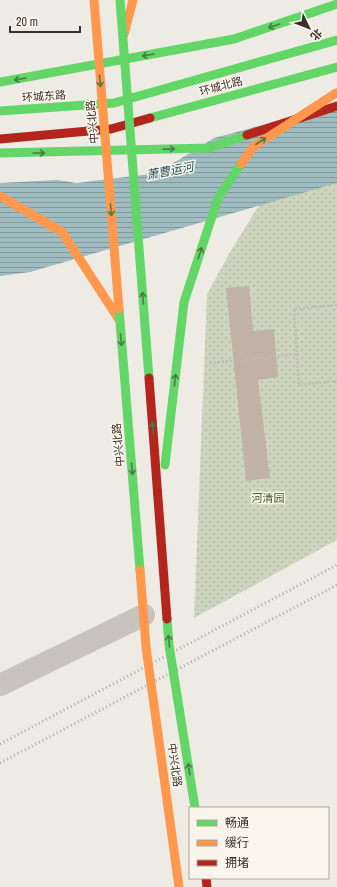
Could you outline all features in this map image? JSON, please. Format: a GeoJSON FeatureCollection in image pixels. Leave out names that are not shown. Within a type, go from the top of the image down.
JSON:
{"type":"FeatureCollection","features":[{"type":"Feature","properties":{"kind":"main road"},"geometry":{"type":"LineString","coordinates":[[86,0],[95,18]]}},
{"type":"Feature","properties":{"kind":"main road","name":"中兴北路"},"geometry":{"type":"LineString","coordinates":[[94,0],[147,655],[179,887]]}},
{"type":"Feature","properties":{"kind":"main road","name":"中兴北路"},"geometry":{"type":"LineString","coordinates":[[120,0],[169,645],[195,807]]}},
{"type":"Feature","properties":{"kind":"main road"},"geometry":{"type":"LineString","coordinates":[[123,37],[132,0]]}},
{"type":"Feature","properties":{"kind":"main road"},"geometry":{"type":"LineString","coordinates":[[0,82],[234,40],[337,4]]}},
{"type":"Feature","properties":{"kind":"main road","name":"环城北路"},"geometry":{"type":"LineString","coordinates":[[114,103],[310,48],[334,36]]}},
{"type":"Feature","properties":{"kind":"main road","name":"环城北路"},"geometry":{"type":"LineString","coordinates":[[0,139],[112,129],[337,67]]}},
{"type":"Feature","properties":{"kind":"main road"},"geometry":{"type":"LineString","coordinates":[[159,516],[184,302],[218,198],[253,146],[336,93]]}},
{"type":"Feature","properties":{"kind":"main road","name":"环城东路"},"geometry":{"type":"LineString","coordinates":[[0,111],[114,103]]}},
{"type":"Feature","properties":{"kind":"main road"},"geometry":{"type":"LineString","coordinates":[[0,153],[210,148],[337,106]]}},
{"type":"Feature","properties":{"kind":"main road"},"geometry":{"type":"LineString","coordinates":[[0,196],[62,232],[120,321]]}},
{"type":"Feature","properties":{"kind":"street"},"geometry":{"type":"LineString","coordinates":[[0,685],[144,615]]}},
{"type":"Feature","properties":{"kind":"path"},"geometry":{"type":"LineString","coordinates":[[337,305],[294,309],[299,384],[337,381]]}},
{"type":"Feature","properties":{"kind":"path"},"geometry":{"type":"LineString","coordinates":[[210,363],[296,354]]}},
{"type":"Feature","properties":{"kind":"green space","name":"河清园"},"geometry":{"type":"Polygon","coordinates":[[[337,160],[337,540],[194,618],[207,294],[229,254],[275,179],[337,160]]]}},
{"type":"Feature","properties":{"kind":"water","name":"萧曹运河"},"geometry":{"type":"Polygon","coordinates":[[[337,105],[337,183],[30,272],[0,276],[0,183],[57,180],[77,183],[150,174],[167,167],[214,138],[337,105]]]}},
{"type":"Feature","properties":{"kind":"building"},"geometry":{"type":"Polygon","coordinates":[[[249,286],[253,331],[274,329],[278,377],[258,380],[270,478],[246,481],[226,288],[249,286]]]}},
{"type":"Feature","properties":{"kind":"railway"},"geometry":{"type":"LineString","coordinates":[[0,744],[337,565]]}},
{"type":"Feature","properties":{"kind":"railway"},"geometry":{"type":"LineString","coordinates":[[0,763],[337,585]]}},
{"type":"Feature","properties":{"kind":"traffic: fast"},"geometry":{"type":"LineString","coordinates":[[120,0],[149,378]]}},
{"type":"Feature","properties":{"kind":"traffic: fast"},"geometry":{"type":"LineString","coordinates":[[0,82],[234,39],[337,4]]}},
{"type":"Feature","properties":{"kind":"traffic: fast"},"geometry":{"type":"LineString","coordinates":[[0,111],[114,103],[337,40]]}},
{"type":"Feature","properties":{"kind":"traffic: fast"},"geometry":{"type":"LineString","coordinates":[[150,118],[337,67]]}},
{"type":"Feature","properties":{"kind":"traffic: fast"},"geometry":{"type":"LineString","coordinates":[[0,153],[209,148],[247,135]]}},
{"type":"Feature","properties":{"kind":"traffic: fast"},"geometry":{"type":"LineString","coordinates":[[165,465],[184,302],[218,198],[241,164]]}},
{"type":"Feature","properties":{"kind":"traffic: fast"},"geometry":{"type":"LineString","coordinates":[[119,309],[140,570]]}},
{"type":"Feature","properties":{"kind":"traffic: fast"},"geometry":{"type":"LineString","coordinates":[[167,619],[169,645],[195,807]]}},
{"type":"Feature","properties":{"kind":"traffic: slow"},"geometry":{"type":"LineString","coordinates":[[94,0],[119,309]]}},
{"type":"Feature","properties":{"kind":"traffic: slow"},"geometry":{"type":"LineString","coordinates":[[124,34],[133,0]]}},
{"type":"Feature","properties":{"kind":"traffic: slow"},"geometry":{"type":"LineString","coordinates":[[241,164],[253,147],[336,93]]}},
{"type":"Feature","properties":{"kind":"traffic: slow"},"geometry":{"type":"LineString","coordinates":[[0,196],[62,232],[120,321]]}},
{"type":"Feature","properties":{"kind":"traffic: slow"},"geometry":{"type":"LineString","coordinates":[[140,570],[146,647],[179,887]]}},
{"type":"Feature","properties":{"kind":"traffic: jam"},"geometry":{"type":"LineString","coordinates":[[247,135],[337,106]]}},
{"type":"Feature","properties":{"kind":"traffic: jam"},"geometry":{"type":"LineString","coordinates":[[0,139],[111,129],[150,118]]}},
{"type":"Feature","properties":{"kind":"traffic: jam"},"geometry":{"type":"LineString","coordinates":[[149,378],[167,619]]}},
{"type":"Feature","properties":{"kind":"traffic: jam"},"geometry":{"type":"LineString","coordinates":[[206,879],[207,887]]}}]}
